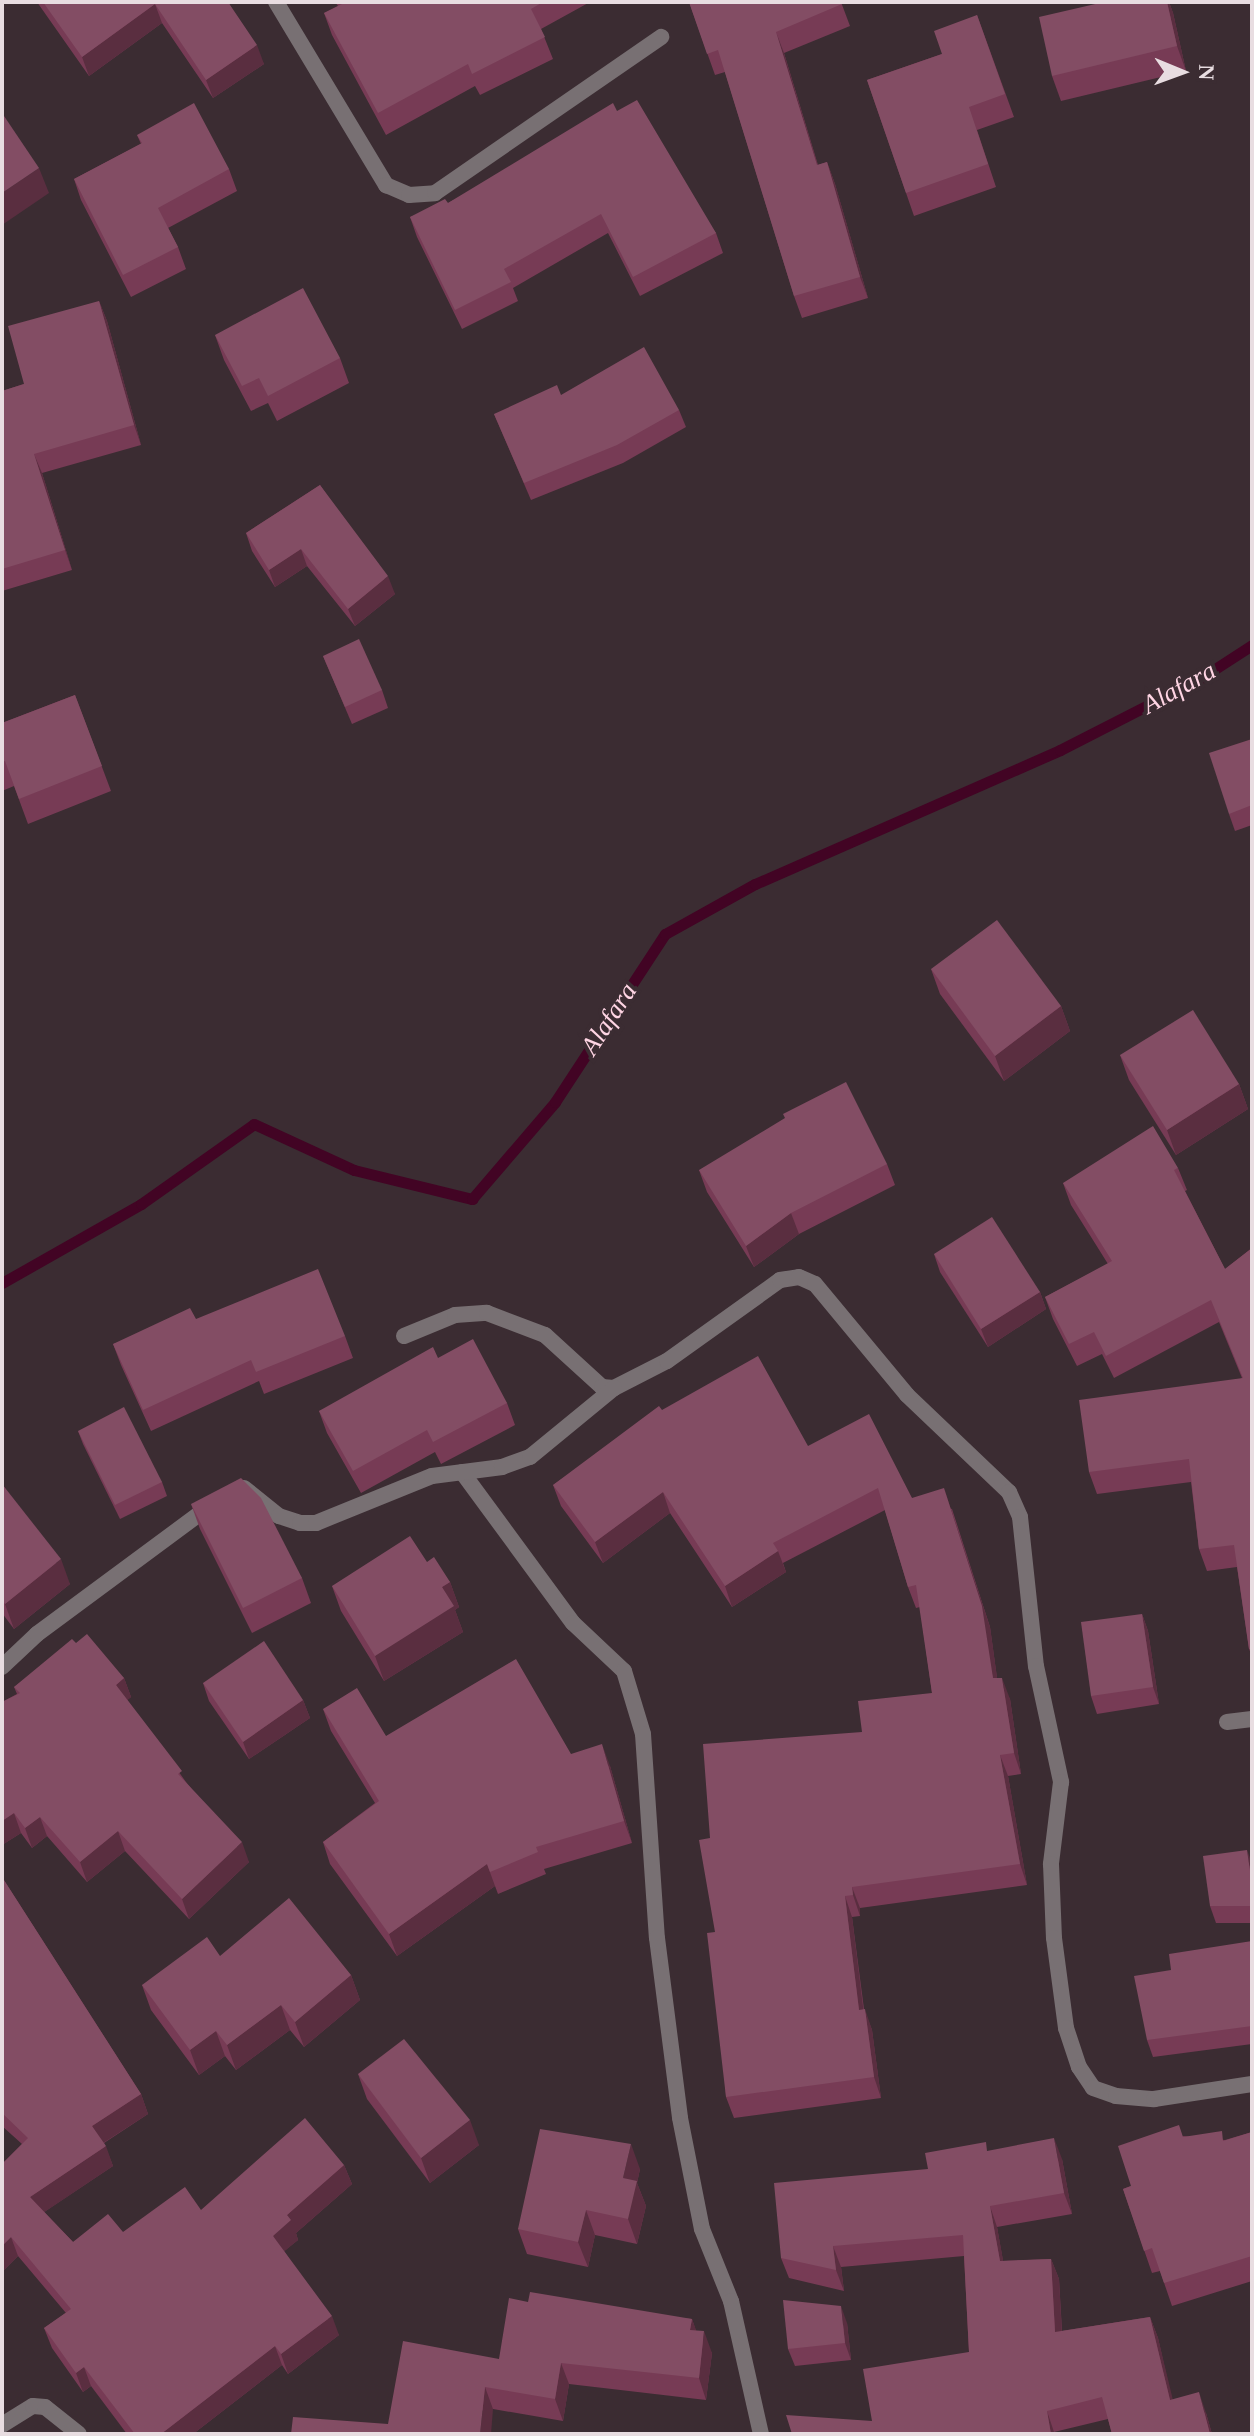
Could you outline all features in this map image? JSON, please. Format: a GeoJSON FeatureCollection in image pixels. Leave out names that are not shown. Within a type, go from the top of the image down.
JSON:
{"type":"FeatureCollection","features":[{"type":"Feature","properties":{"kind":"street"},"geometry":{"type":"LineString","coordinates":[[276,2],[386,185],[409,195],[435,193],[661,37]]}},
{"type":"Feature","properties":{"kind":"street"},"geometry":{"type":"LineString","coordinates":[[2,1667],[37,1634],[234,1490],[254,1492],[279,1516],[316,1523],[432,1476],[502,1467],[530,1457],[614,1388],[667,1361],[780,1280],[799,1277],[824,1293],[907,1395],[1009,1492],[1020,1517],[1036,1666],[1061,1782],[1051,1864],[1054,1938],[1066,2028],[1079,2067],[1093,2088],[1116,2096],[1154,2099],[1252,2084]]}},
{"type":"Feature","properties":{"kind":"street"},"geometry":{"type":"LineString","coordinates":[[404,1336],[455,1315],[487,1313],[545,1335],[602,1387],[614,1388]]}},
{"type":"Feature","properties":{"kind":"street"},"geometry":{"type":"LineString","coordinates":[[462,1472],[573,1623],[624,1671],[643,1734],[657,1938],[680,2118],[702,2229],[731,2301],[761,2434]]}},
{"type":"Feature","properties":{"kind":"street"},"geometry":{"type":"LineString","coordinates":[[1227,1722],[1252,1719]]}},
{"type":"Feature","properties":{"kind":"street"},"geometry":{"type":"LineString","coordinates":[[2,2425],[33,2406],[45,2407],[79,2434]]}},
{"type":"Feature","properties":{"kind":"building"},"geometry":{"type":"Polygon","coordinates":[[[43,2],[228,2],[257,45],[206,80],[155,4],[82,57],[43,2]]]}},
{"type":"Feature","properties":{"kind":"building"},"geometry":{"type":"Polygon","coordinates":[[[341,2],[543,2],[531,9],[545,37],[472,74],[468,64],[378,113],[324,13],[341,2]]]}},
{"type":"Feature","properties":{"kind":"building"},"geometry":{"type":"Polygon","coordinates":[[[689,2],[841,2],[776,32],[817,165],[827,162],[860,277],[794,296],[718,50],[707,54],[689,2]]]}},
{"type":"Feature","properties":{"kind":"building"},"geometry":{"type":"Polygon","coordinates":[[[1104,2],[1167,2],[1177,46],[1052,76],[1039,17],[1104,2]]]}},
{"type":"Feature","properties":{"kind":"building"},"geometry":{"type":"Polygon","coordinates":[[[977,15],[1005,94],[969,107],[988,164],[906,193],[867,80],[942,54],[934,31],[977,15]]]}},
{"type":"Feature","properties":{"kind":"building"},"geometry":{"type":"Polygon","coordinates":[[[637,100],[716,233],[633,277],[601,214],[504,269],[511,282],[455,310],[410,217],[445,199],[448,203],[613,103],[617,111],[637,100]]]}},
{"type":"Feature","properties":{"kind":"building"},"geometry":{"type":"Polygon","coordinates":[[[194,103],[229,169],[158,208],[178,247],[123,275],[74,179],[142,143],[137,135],[194,103]]]}},
{"type":"Feature","properties":{"kind":"building"},"geometry":{"type":"Polygon","coordinates":[[[2,113],[39,168],[2,193],[2,113]]]}},
{"type":"Feature","properties":{"kind":"building"},"geometry":{"type":"Polygon","coordinates":[[[303,288],[340,358],[268,396],[259,378],[242,386],[215,335],[303,288]]]}},
{"type":"Feature","properties":{"kind":"building"},"geometry":{"type":"Polygon","coordinates":[[[99,301],[134,425],[34,454],[65,550],[2,569],[2,391],[24,384],[8,326],[99,301]]]}},
{"type":"Feature","properties":{"kind":"building"},"geometry":{"type":"Polygon","coordinates":[[[644,347],[679,410],[617,445],[524,483],[494,414],[557,385],[561,395],[644,347]]]}},
{"type":"Feature","properties":{"kind":"building"},"geometry":{"type":"Polygon","coordinates":[[[320,485],[388,576],[348,609],[301,549],[269,570],[246,533],[320,485]]]}},
{"type":"Feature","properties":{"kind":"building"},"geometry":{"type":"Polygon","coordinates":[[[359,639],[382,690],[345,707],[323,656],[359,639]]]}},
{"type":"Feature","properties":{"kind":"building"},"geometry":{"type":"Polygon","coordinates":[[[75,695],[102,766],[19,799],[5,761],[2,762],[2,723],[75,695]]]}},
{"type":"Feature","properties":{"kind":"building"},"geometry":{"type":"Polygon","coordinates":[[[1252,739],[1252,805],[1229,814],[1209,753],[1252,739]]]}},
{"type":"Feature","properties":{"kind":"building"},"geometry":{"type":"Polygon","coordinates":[[[997,920],[1061,1006],[995,1056],[931,969],[997,920]]]}},
{"type":"Feature","properties":{"kind":"building"},"geometry":{"type":"Polygon","coordinates":[[[1193,1010],[1239,1084],[1167,1130],[1120,1055],[1193,1010]]]}},
{"type":"Feature","properties":{"kind":"building"},"geometry":{"type":"Polygon","coordinates":[[[846,1082],[887,1164],[791,1213],[746,1246],[699,1170],[785,1118],[783,1114],[846,1082]]]}},
{"type":"Feature","properties":{"kind":"building"},"geometry":{"type":"Polygon","coordinates":[[[1153,1126],[1178,1168],[1174,1170],[1225,1269],[1252,1248],[1252,1649],[1249,1649],[1234,1545],[1199,1549],[1189,1459],[1089,1472],[1079,1400],[1243,1378],[1211,1300],[1106,1356],[1094,1332],[1069,1344],[1045,1297],[1112,1261],[1063,1183],[1153,1126]]]}},
{"type":"Feature","properties":{"kind":"building"},"geometry":{"type":"Polygon","coordinates":[[[992,1217],[1040,1292],[981,1329],[934,1254],[992,1217]]]}},
{"type":"Feature","properties":{"kind":"building"},"geometry":{"type":"Polygon","coordinates":[[[318,1269],[345,1336],[256,1372],[251,1360],[143,1410],[113,1344],[190,1308],[196,1319],[318,1269]]]}},
{"type":"Feature","properties":{"kind":"building"},"geometry":{"type":"Polygon","coordinates":[[[473,1339],[507,1403],[433,1442],[427,1430],[353,1471],[319,1411],[433,1347],[438,1358],[473,1339]]]}},
{"type":"Feature","properties":{"kind":"building"},"geometry":{"type":"Polygon","coordinates":[[[758,1356],[808,1446],[869,1414],[912,1498],[944,1488],[982,1606],[993,1678],[1002,1678],[1014,1753],[1000,1755],[1020,1864],[852,1887],[853,1895],[845,1896],[859,2010],[865,2009],[874,2077],[726,2097],[707,1933],[715,1932],[699,1840],[710,1838],[703,1744],[862,1732],[858,1701],[932,1693],[916,1585],[908,1587],[878,1488],[773,1543],[778,1551],[725,1586],[663,1492],[595,1542],[553,1485],[659,1406],[662,1410],[758,1356]]]}},
{"type":"Feature","properties":{"kind":"building"},"geometry":{"type":"Polygon","coordinates":[[[124,1407],[162,1482],[115,1505],[78,1431],[124,1407]]]}},
{"type":"Feature","properties":{"kind":"building"},"geometry":{"type":"Polygon","coordinates":[[[241,1478],[261,1498],[302,1578],[243,1608],[191,1504],[241,1478]]]}},
{"type":"Feature","properties":{"kind":"building"},"geometry":{"type":"Polygon","coordinates":[[[2,1484],[61,1559],[5,1604],[2,1600],[2,1484]]]}},
{"type":"Feature","properties":{"kind":"building"},"geometry":{"type":"Polygon","coordinates":[[[410,1536],[427,1562],[434,1557],[450,1582],[442,1587],[454,1606],[375,1656],[332,1586],[410,1536]]]}},
{"type":"Feature","properties":{"kind":"building"},"geometry":{"type":"Polygon","coordinates":[[[1142,1614],[1153,1687],[1091,1696],[1081,1622],[1142,1614]]]}},
{"type":"Feature","properties":{"kind":"building"},"geometry":{"type":"Polygon","coordinates":[[[87,1634],[124,1678],[116,1685],[182,1771],[178,1774],[242,1842],[182,1899],[118,1831],[80,1862],[40,1817],[25,1828],[14,1813],[2,1821],[2,1702],[20,1693],[14,1687],[72,1639],[76,1643],[87,1634]]]}},
{"type":"Feature","properties":{"kind":"building"},"geometry":{"type":"Polygon","coordinates":[[[264,1641],[303,1700],[243,1742],[203,1683],[264,1641]]]}},
{"type":"Feature","properties":{"kind":"building"},"geometry":{"type":"Polygon","coordinates":[[[516,1659],[571,1754],[602,1744],[624,1821],[536,1847],[538,1852],[490,1872],[487,1864],[389,1934],[323,1842],[379,1801],[323,1709],[357,1688],[386,1736],[516,1659]]]}},
{"type":"Feature","properties":{"kind":"building"},"geometry":{"type":"Polygon","coordinates":[[[1247,1850],[1252,1906],[1210,1906],[1203,1856],[1247,1850]]]}},
{"type":"Feature","properties":{"kind":"building"},"geometry":{"type":"Polygon","coordinates":[[[2,1877],[141,2094],[92,2126],[106,2146],[30,2197],[73,2242],[108,2214],[123,2232],[185,2187],[201,2210],[305,2118],[344,2165],[287,2215],[291,2220],[273,2236],[332,2316],[281,2354],[275,2346],[161,2434],[135,2434],[84,2367],[76,2373],[44,2328],[71,2309],[11,2237],[2,2246],[2,2164],[28,2138],[2,2113],[2,1877]]]}},
{"type":"Feature","properties":{"kind":"building"},"geometry":{"type":"Polygon","coordinates":[[[289,1898],[351,1975],[295,2022],[281,2005],[227,2045],[216,2031],[190,2050],[142,1985],[207,1937],[220,1956],[289,1898]]]}},
{"type":"Feature","properties":{"kind":"building"},"geometry":{"type":"Polygon","coordinates":[[[1252,1941],[1252,2026],[1147,2040],[1134,1976],[1171,1970],[1169,1954],[1252,1941]]]}},
{"type":"Feature","properties":{"kind":"building"},"geometry":{"type":"Polygon","coordinates":[[[404,2039],[470,2120],[421,2158],[358,2074],[404,2039]]]}},
{"type":"Feature","properties":{"kind":"building"},"geometry":{"type":"Polygon","coordinates":[[[1179,2125],[1183,2137],[1222,2131],[1223,2141],[1252,2132],[1252,2256],[1164,2283],[1152,2248],[1144,2251],[1123,2189],[1131,2186],[1118,2146],[1179,2125]]]}},
{"type":"Feature","properties":{"kind":"building"},"geometry":{"type":"Polygon","coordinates":[[[540,2129],[631,2144],[623,2178],[637,2181],[628,2219],[586,2210],[578,2242],[518,2229],[540,2129]]]}},
{"type":"Feature","properties":{"kind":"building"},"geometry":{"type":"Polygon","coordinates":[[[1054,2138],[1064,2193],[990,2206],[1000,2261],[1051,2259],[1055,2332],[1150,2317],[1170,2400],[1199,2392],[1210,2434],[1112,2434],[1102,2397],[1047,2411],[1051,2434],[792,2434],[786,2415],[872,2421],[863,2369],[969,2352],[963,2235],[833,2246],[836,2270],[781,2258],[774,2183],[928,2169],[925,2153],[986,2142],[987,2151],[1054,2138]]]}},
{"type":"Feature","properties":{"kind":"building"},"geometry":{"type":"Polygon","coordinates":[[[530,2292],[692,2319],[690,2330],[704,2331],[699,2378],[561,2363],[555,2399],[485,2387],[480,2434],[291,2434],[293,2417],[388,2424],[403,2341],[499,2359],[509,2298],[528,2302],[530,2292]]]}},
{"type":"Feature","properties":{"kind":"building"},"geometry":{"type":"Polygon","coordinates":[[[783,2300],[841,2306],[845,2343],[788,2349],[783,2300]]]}},
{"type":"Feature","properties":{"kind":"waterway","name":"Alafara"},"geometry":{"type":"LineString","coordinates":[[2,1283],[141,1204],[254,1124],[354,1170],[472,1199],[555,1102],[665,934],[755,884],[1060,750],[1201,678],[1252,645]]}}]}
